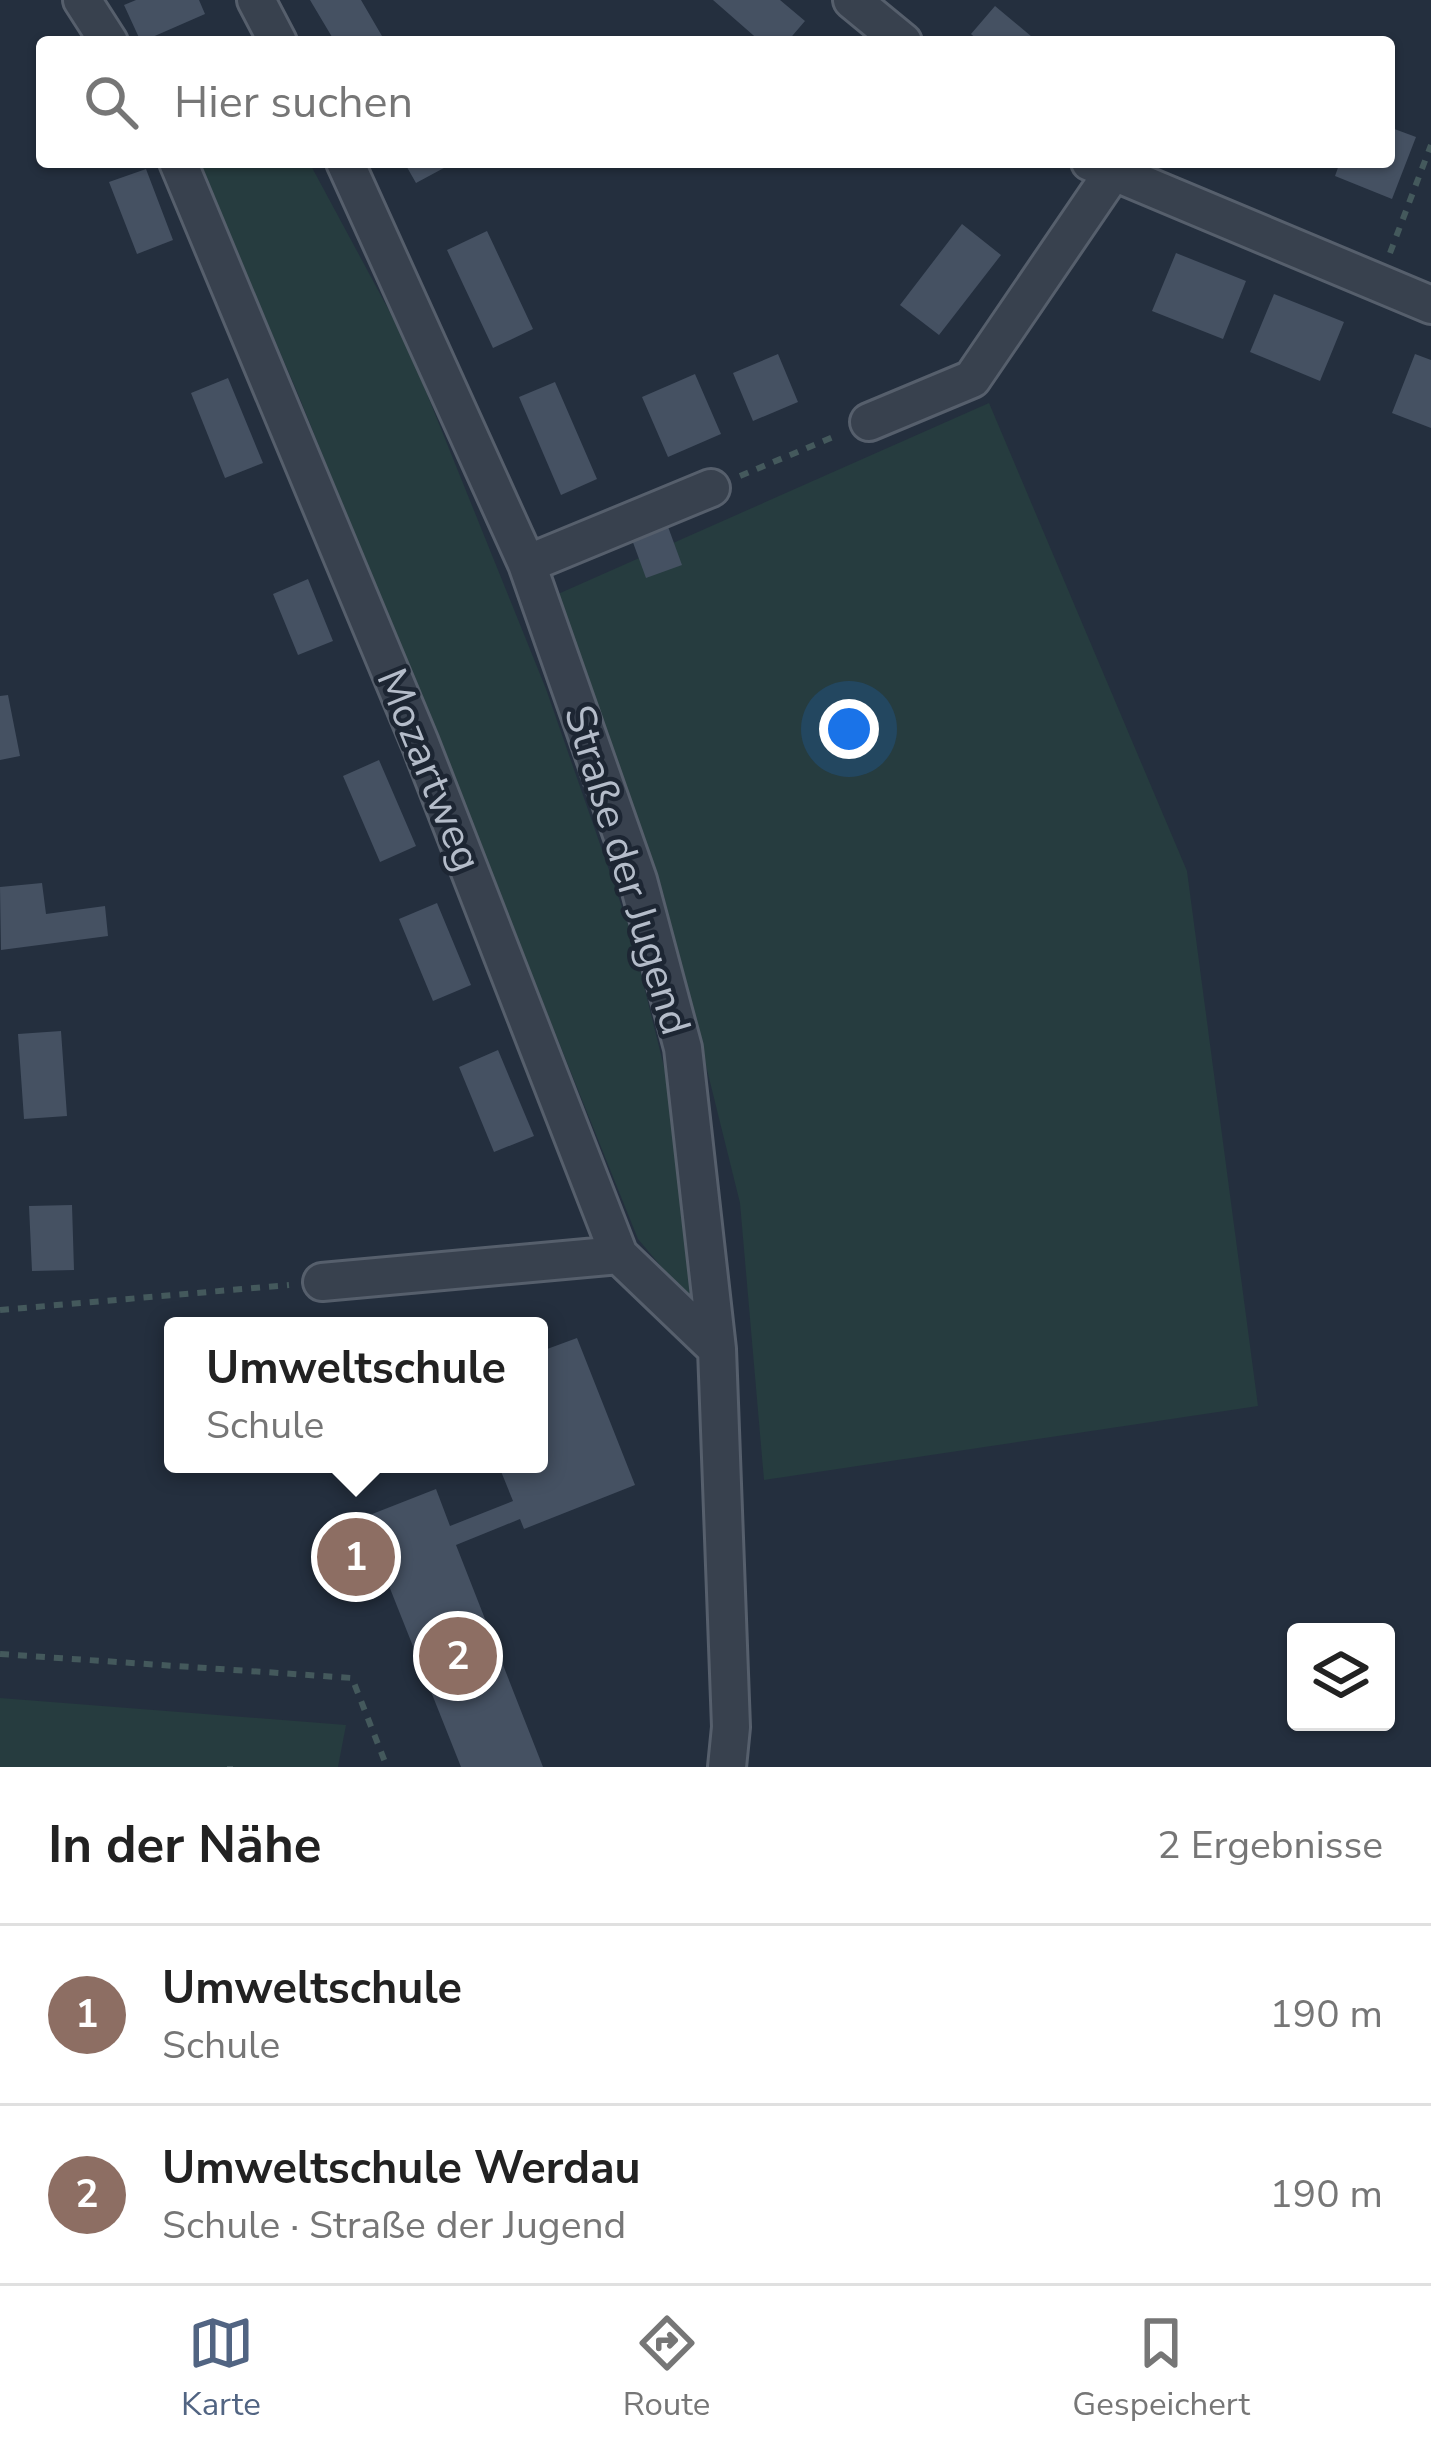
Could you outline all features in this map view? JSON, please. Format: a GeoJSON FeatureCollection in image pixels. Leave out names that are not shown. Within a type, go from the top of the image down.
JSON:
{"type":"FeatureCollection","features":[{"type":"Feature","properties":{"kind":"street"},"geometry":{"type":"LineString","coordinates":[[82,0],[105,36]]}},
{"type":"Feature","properties":{"kind":"street"},"geometry":{"type":"LineString","coordinates":[[256,0],[275,36]]}},
{"type":"Feature","properties":{"kind":"street"},"geometry":{"type":"LineString","coordinates":[[852,0],[896,36]]}},
{"type":"Feature","properties":{"kind":"street","name":"Mozartweg"},"geometry":{"type":"LineString","coordinates":[[180,168],[420,743],[619,1255],[717,1349]]}},
{"type":"Feature","properties":{"kind":"street","name":"Straße der Jugend"},"geometry":{"type":"LineString","coordinates":[[347,168],[527,564],[638,880],[683,1048],[717,1349],[731,1726],[727,1767]]}},
{"type":"Feature","properties":{"kind":"street"},"geometry":{"type":"LineString","coordinates":[[869,422],[972,379],[1100,168]]}},
{"type":"Feature","properties":{"kind":"street"},"geometry":{"type":"LineString","coordinates":[[1103,168],[1431,304]]}},
{"type":"Feature","properties":{"kind":"street"},"geometry":{"type":"LineString","coordinates":[[527,564],[711,488]]}},
{"type":"Feature","properties":{"kind":"street"},"geometry":{"type":"LineString","coordinates":[[322,1282],[619,1255]]}},
{"type":"Feature","properties":{"kind":"path"},"geometry":{"type":"LineString","coordinates":[[1378,285],[1431,145]]}},
{"type":"Feature","properties":{"kind":"path"},"geometry":{"type":"LineString","coordinates":[[711,488],[869,422]]}},
{"type":"Feature","properties":{"kind":"path"},"geometry":{"type":"LineString","coordinates":[[0,1310],[322,1282]]}},
{"type":"Feature","properties":{"kind":"path"},"geometry":{"type":"LineString","coordinates":[[0,1654],[352,1678],[387,1767]]}},
{"type":"Feature","properties":{"kind":"green space"},"geometry":{"type":"Polygon","coordinates":[[[201,168],[312,168],[406,342],[546,689],[631,933],[666,1075],[692,1258],[691,1302],[638,1239],[298,394],[201,168]]]}},
{"type":"Feature","properties":{"kind":"green space"},"geometry":{"type":"Polygon","coordinates":[[[989,403],[1187,871],[1258,1406],[764,1480],[740,1203],[664,896],[558,594],[989,403]]]}},
{"type":"Feature","properties":{"kind":"green space"},"geometry":{"type":"Polygon","coordinates":[[[0,1698],[346,1725],[338,1767],[0,1767],[0,1698]]]}},
{"type":"Feature","properties":{"kind":"building"},"geometry":{"type":"Polygon","coordinates":[[[136,0],[199,0],[205,14],[155,36],[138,36],[124,5],[136,0]]]}},
{"type":"Feature","properties":{"kind":"building"},"geometry":{"type":"Polygon","coordinates":[[[310,0],[361,0],[382,36],[331,36],[310,0]]]}},
{"type":"Feature","properties":{"kind":"building"},"geometry":{"type":"Polygon","coordinates":[[[713,0],[780,0],[805,21],[792,36],[754,36],[713,0]]]}},
{"type":"Feature","properties":{"kind":"building"},"geometry":{"type":"Polygon","coordinates":[[[995,6],[1031,36],[973,36],[995,6]]]}},
{"type":"Feature","properties":{"kind":"building"},"geometry":{"type":"Polygon","coordinates":[[[1395,129],[1416,137],[1392,199],[1335,176],[1338,168],[1395,168],[1395,129]]]}},
{"type":"Feature","properties":{"kind":"building"},"geometry":{"type":"Polygon","coordinates":[[[407,168],[444,168],[416,183],[407,168]]]}},
{"type":"Feature","properties":{"kind":"building"},"geometry":{"type":"Polygon","coordinates":[[[146,169],[173,240],[137,254],[109,182],[146,169]]]}},
{"type":"Feature","properties":{"kind":"building"},"geometry":{"type":"Polygon","coordinates":[[[962,224],[1001,255],[939,335],[900,305],[962,224]]]}},
{"type":"Feature","properties":{"kind":"building"},"geometry":{"type":"Polygon","coordinates":[[[487,231],[533,329],[493,348],[447,250],[487,231]]]}},
{"type":"Feature","properties":{"kind":"building"},"geometry":{"type":"Polygon","coordinates":[[[1176,253],[1246,281],[1223,339],[1152,311],[1176,253]]]}},
{"type":"Feature","properties":{"kind":"building"},"geometry":{"type":"Polygon","coordinates":[[[1274,294],[1344,322],[1320,381],[1250,352],[1274,294]]]}},
{"type":"Feature","properties":{"kind":"building"},"geometry":{"type":"Polygon","coordinates":[[[778,354],[798,402],[753,421],[733,373],[778,354]]]}},
{"type":"Feature","properties":{"kind":"building"},"geometry":{"type":"Polygon","coordinates":[[[1415,354],[1431,360],[1431,428],[1392,413],[1415,354]]]}},
{"type":"Feature","properties":{"kind":"building"},"geometry":{"type":"Polygon","coordinates":[[[695,374],[721,434],[668,457],[642,397],[695,374]]]}},
{"type":"Feature","properties":{"kind":"building"},"geometry":{"type":"Polygon","coordinates":[[[228,378],[263,463],[225,478],[191,393],[228,378]]]}},
{"type":"Feature","properties":{"kind":"building"},"geometry":{"type":"Polygon","coordinates":[[[555,382],[597,479],[561,495],[519,397],[555,382]]]}},
{"type":"Feature","properties":{"kind":"building"},"geometry":{"type":"Polygon","coordinates":[[[667,524],[682,565],[646,578],[631,537],[667,524]]]}},
{"type":"Feature","properties":{"kind":"building"},"geometry":{"type":"Polygon","coordinates":[[[308,579],[333,641],[298,655],[273,594],[308,579]]]}},
{"type":"Feature","properties":{"kind":"building"},"geometry":{"type":"Polygon","coordinates":[[[8,695],[20,756],[0,760],[0,696],[8,695]]]}},
{"type":"Feature","properties":{"kind":"building"},"geometry":{"type":"Polygon","coordinates":[[[379,760],[416,846],[380,862],[343,776],[379,760]]]}},
{"type":"Feature","properties":{"kind":"building"},"geometry":{"type":"Polygon","coordinates":[[[42,883],[46,914],[105,906],[108,936],[1,950],[0,887],[42,883]]]}},
{"type":"Feature","properties":{"kind":"building"},"geometry":{"type":"Polygon","coordinates":[[[437,903],[471,985],[433,1001],[399,919],[437,903]]]}},
{"type":"Feature","properties":{"kind":"building"},"geometry":{"type":"Polygon","coordinates":[[[61,1031],[67,1116],[24,1119],[18,1034],[61,1031]]]}},
{"type":"Feature","properties":{"kind":"building"},"geometry":{"type":"Polygon","coordinates":[[[498,1050],[534,1136],[494,1152],[459,1067],[498,1050]]]}},
{"type":"Feature","properties":{"kind":"building"},"geometry":{"type":"Polygon","coordinates":[[[72,1205],[74,1270],[32,1271],[29,1206],[72,1205]]]}},
{"type":"Feature","properties":{"kind":"building"},"geometry":{"type":"Polygon","coordinates":[[[577,1338],[635,1485],[524,1529],[520,1519],[456,1545],[543,1767],[461,1767],[362,1518],[436,1489],[450,1526],[513,1501],[502,1473],[548,1473],[548,1349],[577,1338]]]}},
{"type":"Feature","properties":{"kind":"place","name":"Umweltschule"},"geometry":{"type":"Point","coordinates":[356,1557]}},
{"type":"Feature","properties":{"kind":"place","name":"Umweltschule Werdau"},"geometry":{"type":"Point","coordinates":[458,1656]}}]}
